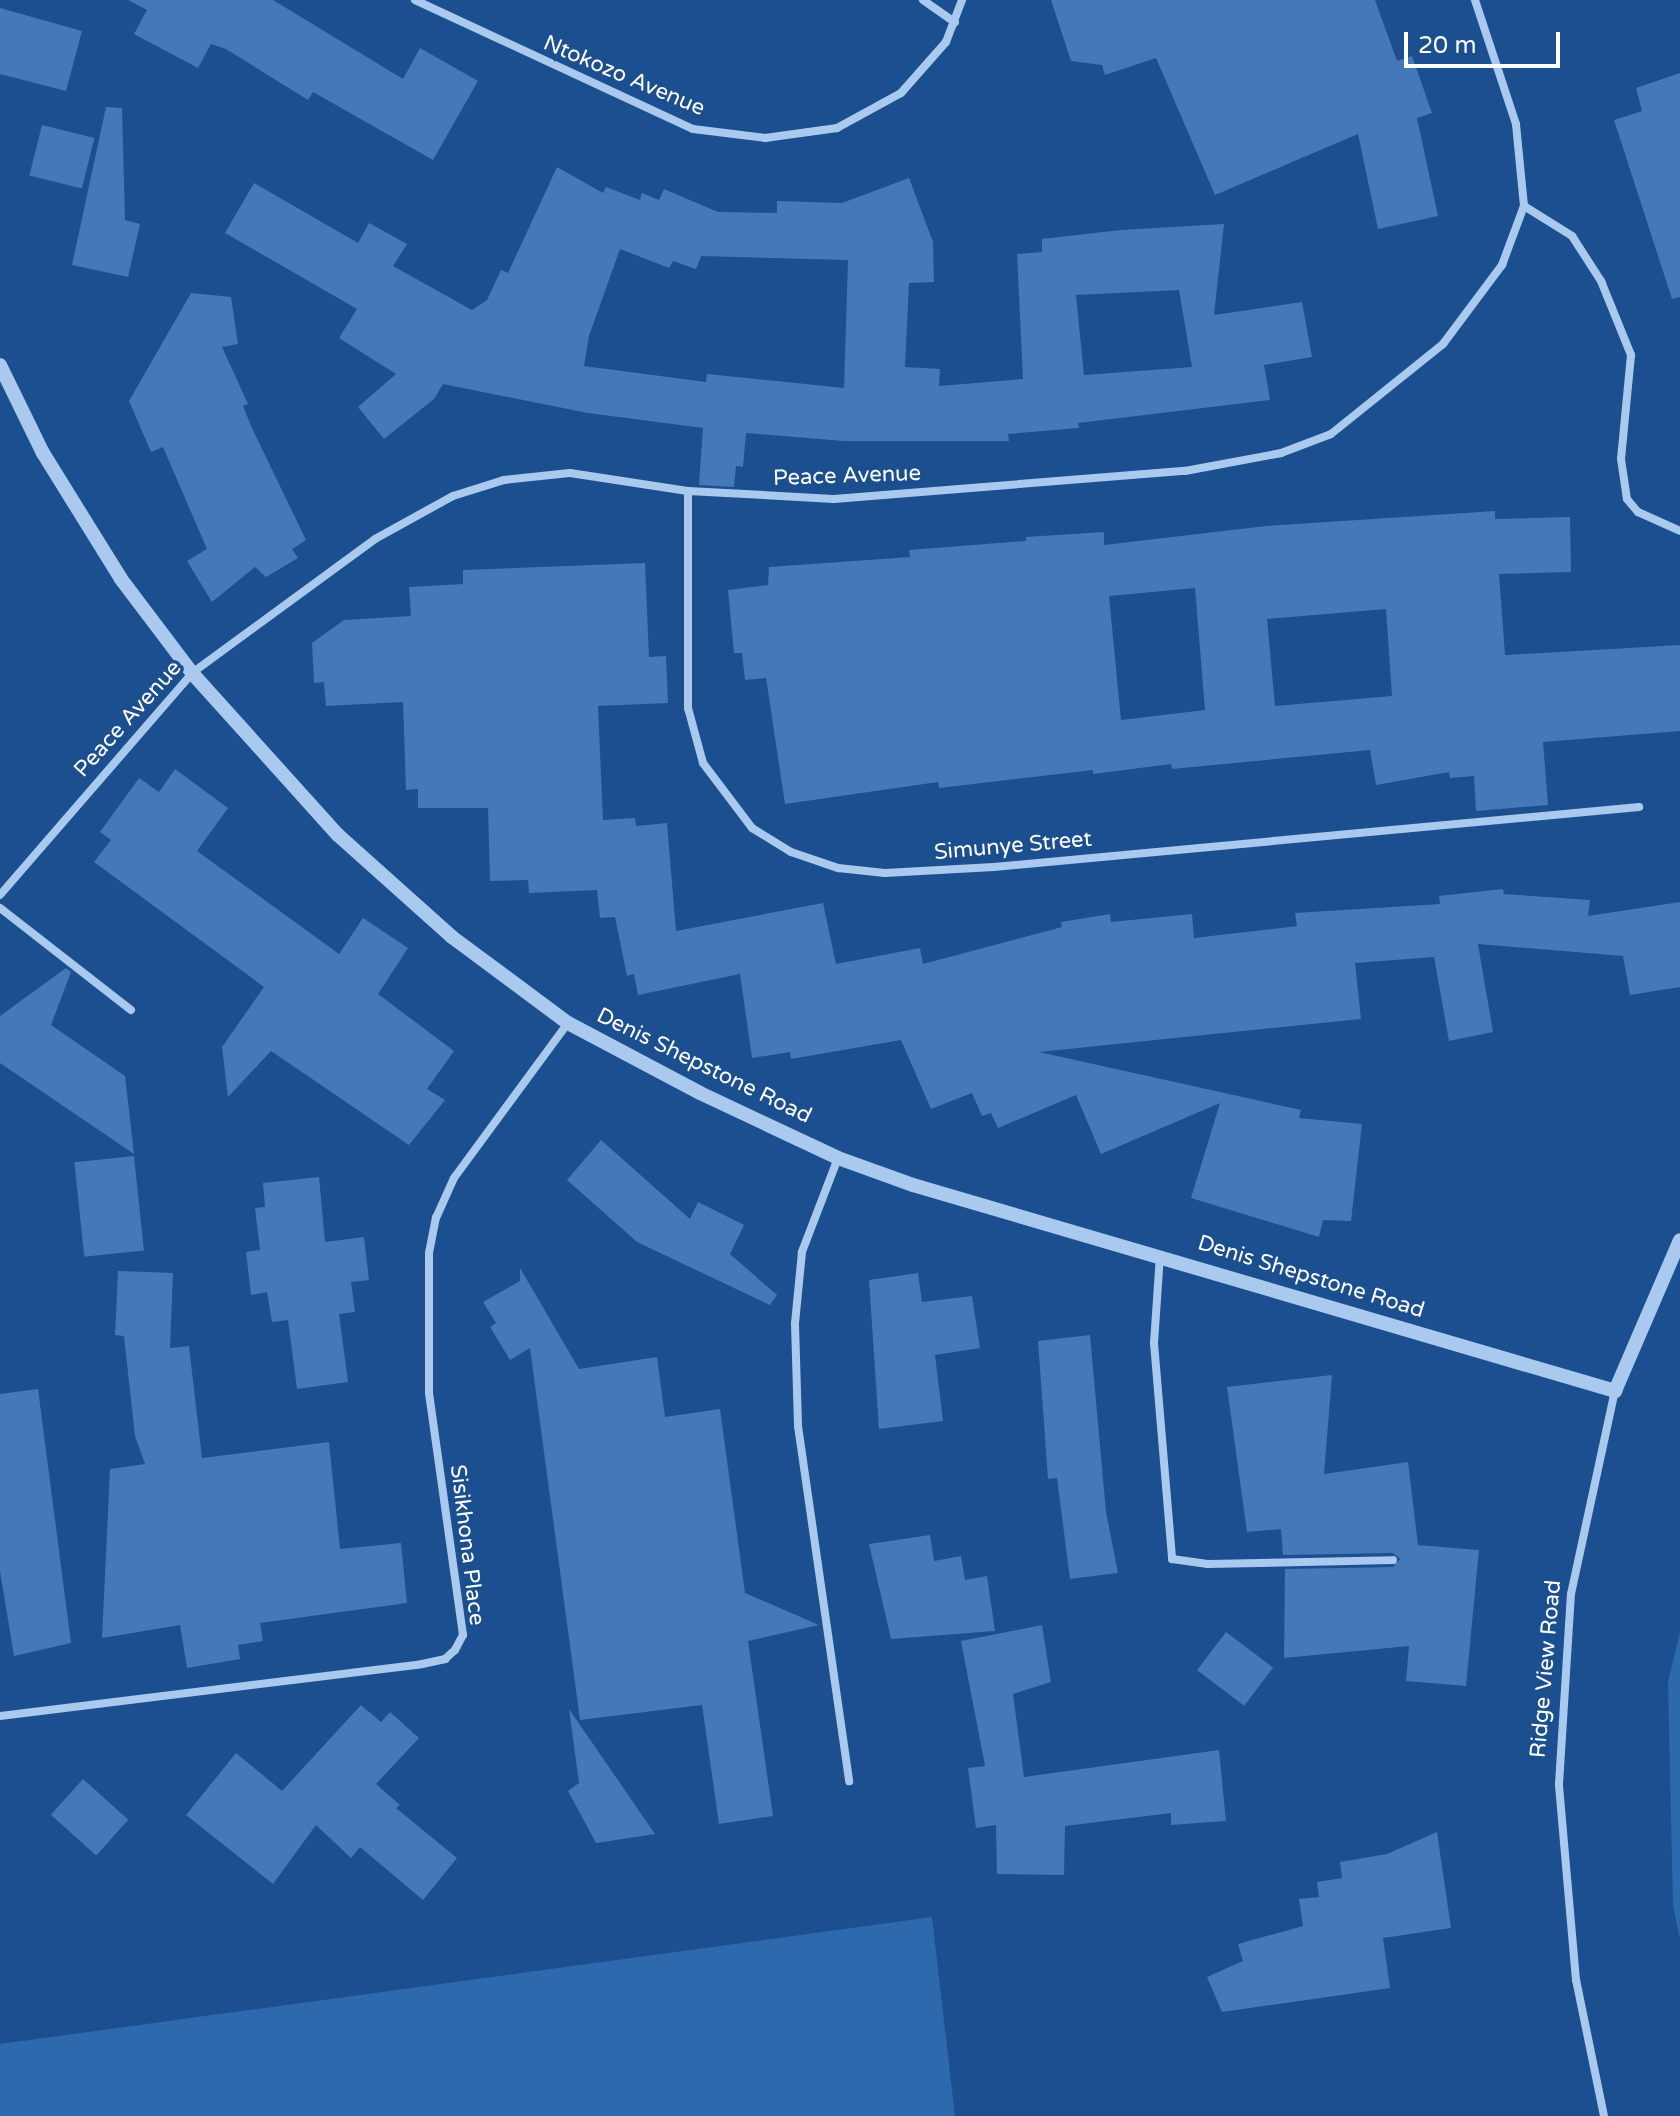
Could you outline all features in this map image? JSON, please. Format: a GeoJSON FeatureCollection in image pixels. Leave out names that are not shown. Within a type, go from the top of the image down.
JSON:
{"type":"FeatureCollection","features":[{"type":"Feature","properties":{"kind":"street","name":"Ntokozo Avenue"},"geometry":{"type":"LineString","coordinates":[[415,0],[693,129],[765,138],[837,128],[901,93],[946,42],[962,0]]}},
{"type":"Feature","properties":{"kind":"street"},"geometry":{"type":"LineString","coordinates":[[923,0],[955,22]]}},
{"type":"Feature","properties":{"kind":"street","name":"Peace Avenue"},"geometry":{"type":"LineString","coordinates":[[0,895],[192,673],[375,539],[453,496],[504,480],[570,473],[688,491],[834,499],[1185,471],[1281,453],[1331,434],[1443,344],[1502,265],[1524,206],[1516,124],[1475,0]]}},
{"type":"Feature","properties":{"kind":"street"},"geometry":{"type":"LineString","coordinates":[[1524,206],[1572,236],[1601,281],[1631,355],[1621,459],[1627,499],[1638,512],[1680,531]]}},
{"type":"Feature","properties":{"kind":"street","name":"Denis Shepstone Road"},"geometry":{"type":"LineString","coordinates":[[0,365],[43,453],[113,567],[192,673],[338,835],[452,937],[568,1023],[838,1158],[913,1185],[1160,1254],[1615,1391]]}},
{"type":"Feature","properties":{"kind":"street","name":"Simunye Street"},"geometry":{"type":"LineString","coordinates":[[688,491],[688,708],[703,763],[752,828],[791,852],[838,868],[885,873],[994,867],[1639,807]]}},
{"type":"Feature","properties":{"kind":"street"},"geometry":{"type":"LineString","coordinates":[[0,908],[131,1010]]}},
{"type":"Feature","properties":{"kind":"street","name":"Sisikhona Place"},"geometry":{"type":"LineString","coordinates":[[0,1716],[422,1664],[445,1659],[455,1650],[463,1635],[429,1393],[425,1299],[431,1242],[454,1178],[568,1023]]}},
{"type":"Feature","properties":{"kind":"street"},"geometry":{"type":"LineString","coordinates":[[838,1158],[802,1252],[795,1324],[798,1426],[849,1781]]}},
{"type":"Feature","properties":{"kind":"street","name":"Ridge View Road"},"geometry":{"type":"LineString","coordinates":[[1604,2116],[1576,1980],[1559,1784],[1571,1594],[1615,1391],[1680,1240]]}},
{"type":"Feature","properties":{"kind":"street"},"geometry":{"type":"LineString","coordinates":[[1160,1254],[1154,1343],[1172,1559],[1208,1564],[1393,1560]]}},
{"type":"Feature","properties":{"kind":"shaded area"},"geometry":{"type":"Polygon","coordinates":[[[1680,1632],[1680,1939],[1673,1906],[1668,1682],[1680,1632]]]}},
{"type":"Feature","properties":{"kind":"shaded area"},"geometry":{"type":"Polygon","coordinates":[[[932,1917],[955,2116],[0,2116],[0,2044],[932,1917]]]}},
{"type":"Feature","properties":{"kind":"building"},"geometry":{"type":"Polygon","coordinates":[[[128,0],[273,0],[403,79],[420,48],[478,81],[433,160],[313,92],[308,100],[226,49],[211,44],[198,68],[134,34],[147,10],[128,0]]]}},
{"type":"Feature","properties":{"kind":"building"},"geometry":{"type":"Polygon","coordinates":[[[1051,0],[1375,0],[1397,61],[1412,56],[1432,113],[1417,118],[1438,216],[1378,229],[1358,134],[1215,195],[1156,58],[1105,75],[1102,65],[1071,61],[1051,0]]]}},
{"type":"Feature","properties":{"kind":"building"},"geometry":{"type":"Polygon","coordinates":[[[0,8],[82,31],[66,91],[0,74],[0,8]]]}},
{"type":"Feature","properties":{"kind":"building"},"geometry":{"type":"Polygon","coordinates":[[[1680,73],[1680,297],[1672,299],[1614,120],[1642,111],[1636,88],[1680,73]]]}},
{"type":"Feature","properties":{"kind":"building"},"geometry":{"type":"Polygon","coordinates":[[[106,107],[122,108],[125,220],[140,224],[128,277],[72,265],[106,107]]]}},
{"type":"Feature","properties":{"kind":"building"},"geometry":{"type":"Polygon","coordinates":[[[42,125],[94,138],[82,189],[29,175],[42,125]]]}},
{"type":"Feature","properties":{"kind":"building"},"geometry":{"type":"Polygon","coordinates":[[[557,167],[603,193],[606,187],[640,200],[642,193],[659,200],[664,189],[718,212],[777,213],[777,201],[842,203],[909,178],[933,242],[934,282],[909,283],[905,367],[940,369],[939,386],[1023,379],[1017,254],[1042,252],[1042,239],[1121,230],[1224,224],[1214,315],[1302,302],[1312,357],[1264,365],[1270,400],[1078,423],[1079,428],[1008,434],[1009,441],[843,441],[746,433],[743,467],[736,466],[734,487],[699,485],[703,428],[588,413],[443,384],[434,399],[384,439],[358,407],[396,374],[339,338],[357,309],[225,233],[254,183],[358,243],[369,223],[407,244],[393,266],[472,310],[487,300],[501,270],[508,273],[557,167]],[[620,249],[589,336],[584,366],[706,382],[707,374],[844,388],[848,260],[701,256],[696,269],[673,261],[669,268],[620,249]],[[1179,290],[1076,295],[1084,375],[1192,367],[1179,290]]]}},
{"type":"Feature","properties":{"kind":"building"},"geometry":{"type":"Polygon","coordinates":[[[191,293],[231,297],[238,344],[222,347],[248,404],[243,406],[251,426],[306,540],[292,549],[298,558],[266,577],[255,567],[212,602],[187,561],[207,549],[163,447],[151,452],[129,401],[191,293]]]}},
{"type":"Feature","properties":{"kind":"building"},"geometry":{"type":"Polygon","coordinates":[[[1495,511],[1495,519],[1570,517],[1571,572],[1499,574],[1505,655],[1680,645],[1680,731],[1543,742],[1548,805],[1476,811],[1474,776],[1450,778],[1449,772],[1376,785],[1370,750],[1172,769],[1171,764],[1093,774],[1093,770],[939,788],[938,782],[785,804],[766,678],[745,680],[742,653],[734,653],[728,590],[768,585],[769,567],[910,557],[909,550],[1104,532],[1104,545],[1266,526],[1495,511]],[[1195,588],[1109,596],[1121,720],[1205,710],[1195,588]],[[1386,609],[1267,619],[1275,706],[1392,696],[1386,609]]]}},
{"type":"Feature","properties":{"kind":"building"},"geometry":{"type":"Polygon","coordinates":[[[645,563],[649,657],[666,656],[668,703],[598,706],[603,820],[635,818],[636,826],[667,823],[676,931],[823,903],[836,964],[920,948],[923,964],[1062,927],[1061,922],[1110,914],[1111,922],[1192,914],[1194,938],[1297,926],[1295,913],[1440,904],[1439,896],[1503,889],[1504,894],[1590,900],[1588,916],[1680,902],[1680,987],[1630,995],[1623,956],[1478,944],[1493,1032],[1449,1041],[1434,957],[1355,963],[1361,1019],[1039,1052],[1301,1110],[1299,1118],[1362,1124],[1351,1221],[1323,1220],[1319,1237],[1191,1198],[1220,1103],[1101,1154],[1076,1095],[998,1128],[991,1113],[982,1116],[972,1093],[931,1109],[901,1040],[791,1059],[790,1052],[752,1058],[740,974],[638,995],[634,974],[627,976],[615,917],[600,918],[597,890],[529,893],[528,880],[490,881],[488,808],[418,808],[418,789],[406,790],[403,702],[326,706],[324,682],[314,683],[312,643],[344,620],[411,616],[409,587],[463,584],[463,570],[645,563]]]}},
{"type":"Feature","properties":{"kind":"building"},"geometry":{"type":"Polygon","coordinates":[[[175,769],[228,808],[197,851],[339,954],[363,918],[408,948],[378,994],[454,1051],[427,1089],[445,1100],[409,1145],[271,1051],[228,1097],[222,1047],[264,987],[94,862],[111,840],[100,832],[139,778],[159,792],[175,769]]]}},
{"type":"Feature","properties":{"kind":"building"},"geometry":{"type":"Polygon","coordinates":[[[66,968],[71,972],[51,1025],[125,1076],[134,1154],[0,1063],[0,1016],[66,968]]]}},
{"type":"Feature","properties":{"kind":"building"},"geometry":{"type":"Polygon","coordinates":[[[601,1140],[690,1219],[698,1202],[744,1225],[730,1254],[777,1295],[770,1305],[637,1242],[567,1180],[601,1140]]]}},
{"type":"Feature","properties":{"kind":"building"},"geometry":{"type":"Polygon","coordinates":[[[134,1156],[144,1250],[84,1257],[74,1162],[134,1156]]]}},
{"type":"Feature","properties":{"kind":"building"},"geometry":{"type":"Polygon","coordinates":[[[319,1177],[325,1242],[364,1237],[369,1280],[351,1282],[355,1312],[339,1314],[348,1382],[297,1389],[288,1320],[272,1322],[267,1292],[251,1295],[246,1252],[260,1250],[255,1208],[265,1207],[263,1183],[319,1177]]]}},
{"type":"Feature","properties":{"kind":"building"},"geometry":{"type":"Polygon","coordinates":[[[520,1268],[579,1369],[657,1357],[665,1417],[720,1409],[745,1593],[819,1625],[748,1641],[773,1816],[719,1824],[702,1705],[580,1720],[530,1348],[510,1360],[490,1327],[496,1323],[483,1302],[520,1281],[520,1268]]]}},
{"type":"Feature","properties":{"kind":"building"},"geometry":{"type":"Polygon","coordinates":[[[118,1271],[173,1273],[170,1348],[189,1346],[202,1458],[329,1442],[340,1549],[401,1543],[407,1603],[260,1623],[263,1641],[238,1645],[240,1659],[187,1668],[180,1625],[102,1638],[110,1469],[145,1464],[135,1436],[124,1336],[115,1335],[118,1271]]]}},
{"type":"Feature","properties":{"kind":"building"},"geometry":{"type":"Polygon","coordinates":[[[918,1273],[922,1302],[972,1296],[980,1348],[935,1355],[943,1421],[879,1429],[869,1280],[918,1273]]]}},
{"type":"Feature","properties":{"kind":"building"},"geometry":{"type":"Polygon","coordinates":[[[1090,1335],[1106,1512],[1118,1573],[1070,1579],[1057,1478],[1048,1479],[1038,1341],[1090,1335]]]}},
{"type":"Feature","properties":{"kind":"building"},"geometry":{"type":"Polygon","coordinates":[[[1332,1375],[1324,1474],[1408,1462],[1418,1545],[1479,1550],[1466,1686],[1406,1681],[1409,1646],[1284,1658],[1285,1569],[1393,1567],[1400,1559],[1393,1553],[1283,1555],[1281,1529],[1247,1532],[1227,1387],[1332,1375]]]}},
{"type":"Feature","properties":{"kind":"building"},"geometry":{"type":"Polygon","coordinates":[[[38,1389],[71,1643],[14,1656],[0,1571],[0,1394],[38,1389]]]}},
{"type":"Feature","properties":{"kind":"building"},"geometry":{"type":"Polygon","coordinates":[[[930,1535],[934,1561],[961,1556],[965,1580],[987,1576],[995,1631],[891,1639],[869,1544],[930,1535]]]}},
{"type":"Feature","properties":{"kind":"building"},"geometry":{"type":"Polygon","coordinates":[[[1042,1625],[1051,1682],[1013,1694],[1024,1777],[1219,1750],[1226,1821],[1171,1825],[1171,1813],[1065,1826],[1064,1875],[997,1874],[996,1825],[976,1828],[968,1768],[985,1766],[961,1641],[1042,1625]]]}},
{"type":"Feature","properties":{"kind":"building"},"geometry":{"type":"Polygon","coordinates":[[[1226,1632],[1273,1668],[1244,1706],[1197,1670],[1226,1632]]]}},
{"type":"Feature","properties":{"kind":"building"},"geometry":{"type":"Polygon","coordinates":[[[361,1705],[381,1722],[390,1712],[419,1738],[376,1784],[400,1805],[396,1808],[457,1858],[423,1900],[360,1847],[351,1858],[316,1825],[273,1884],[186,1815],[236,1753],[282,1791],[361,1705]]]}},
{"type":"Feature","properties":{"kind":"building"},"geometry":{"type":"Polygon","coordinates":[[[569,1709],[655,1834],[596,1843],[568,1791],[579,1783],[569,1709]]]}},
{"type":"Feature","properties":{"kind":"building"},"geometry":{"type":"Polygon","coordinates":[[[83,1779],[128,1820],[96,1855],[51,1815],[83,1779]]]}},
{"type":"Feature","properties":{"kind":"building"},"geometry":{"type":"Polygon","coordinates":[[[1437,1832],[1451,1928],[1383,1938],[1390,1988],[1222,2012],[1207,1977],[1243,1961],[1238,1944],[1303,1926],[1299,1899],[1319,1897],[1317,1882],[1342,1878],[1340,1862],[1387,1854],[1437,1832]]]}}]}
